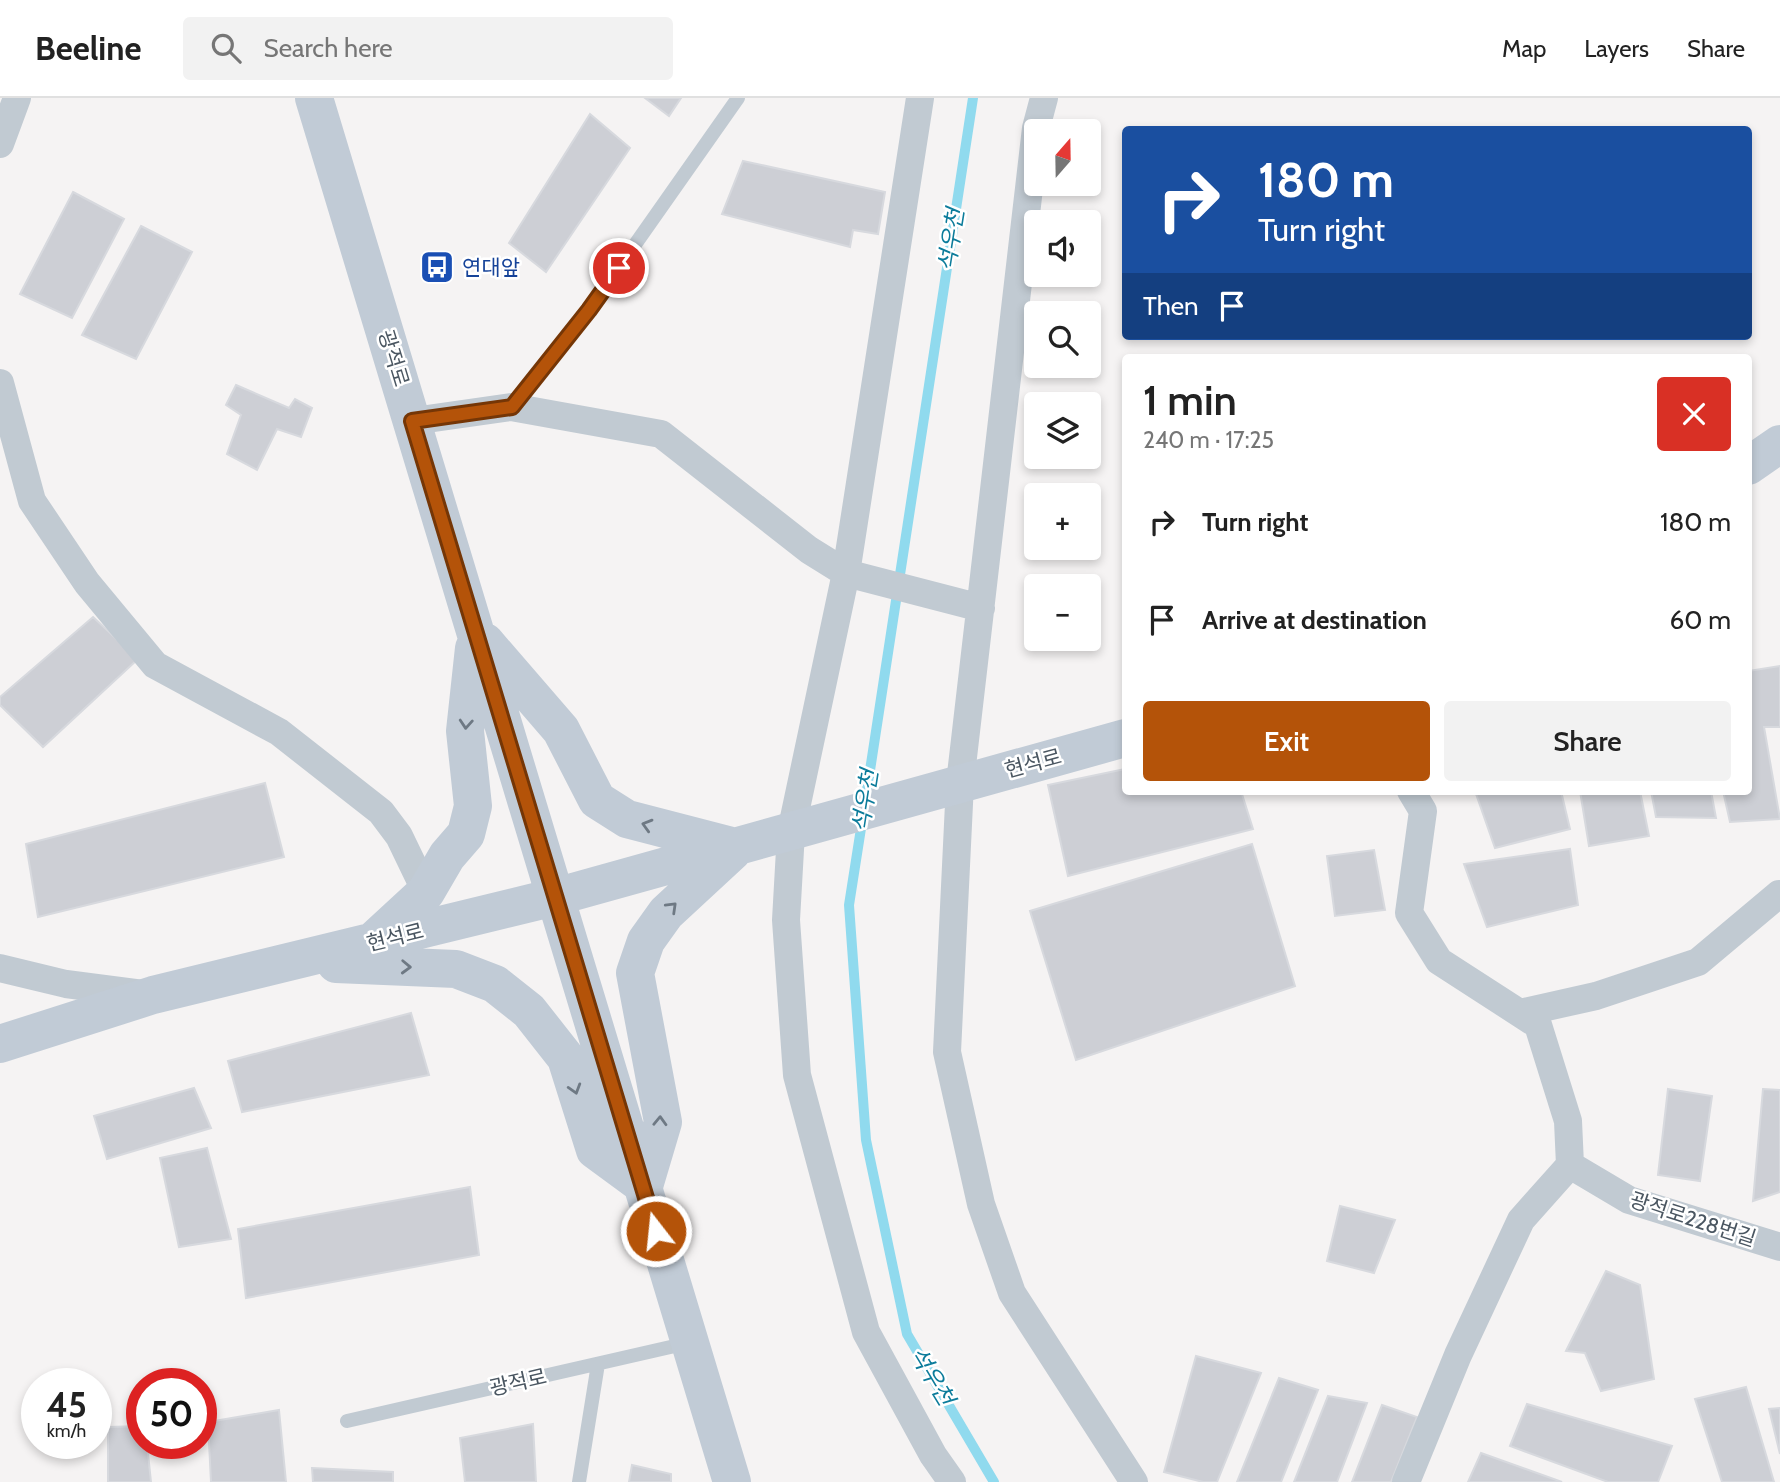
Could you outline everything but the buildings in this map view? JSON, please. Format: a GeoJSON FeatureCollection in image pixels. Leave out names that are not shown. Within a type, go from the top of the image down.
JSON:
{"type":"FeatureCollection","features":[{"type":"Feature","properties":{"kind":"main road","name":"광적로"},"geometry":{"type":"LineString","coordinates":[[314,98],[732,1482]]}},
{"type":"Feature","properties":{"kind":"main road"},"geometry":{"type":"LineString","coordinates":[[1752,463],[1780,444]]}},
{"type":"Feature","properties":{"kind":"main road"},"geometry":{"type":"LineString","coordinates":[[372,942],[426,892],[447,856],[466,834],[473,806],[465,731],[476,632]]}},
{"type":"Feature","properties":{"kind":"main road"},"geometry":{"type":"LineString","coordinates":[[476,632],[561,730],[597,800],[627,819],[737,847]]}},
{"type":"Feature","properties":{"kind":"main road","name":"현석로"},"geometry":{"type":"LineString","coordinates":[[0,1044],[153,995],[555,897],[1122,739]]}},
{"type":"Feature","properties":{"kind":"main road"},"geometry":{"type":"LineString","coordinates":[[289,962],[456,969],[495,984],[529,1011],[566,1058],[595,1150],[644,1186],[663,1122],[635,973],[646,941],[666,913],[737,847]]}},
{"type":"Feature","properties":{"kind":"street"},"geometry":{"type":"LineString","coordinates":[[0,144],[17,98]]}},
{"type":"Feature","properties":{"kind":"street"},"geometry":{"type":"LineString","coordinates":[[920,98],[846,573],[791,832],[786,920],[797,1075],[866,1332],[933,1455],[951,1482]]}},
{"type":"Feature","properties":{"kind":"street"},"geometry":{"type":"LineString","coordinates":[[1044,98],[1036,128],[981,608],[950,786],[947,1052],[981,1204],[1012,1293],[1134,1482]]}},
{"type":"Feature","properties":{"kind":"street","name":"현석로"},"geometry":{"type":"LineString","coordinates":[[0,383],[32,501],[87,583],[155,665],[279,732],[381,812],[399,836],[426,892]]}},
{"type":"Feature","properties":{"kind":"street"},"geometry":{"type":"LineString","coordinates":[[412,421],[512,407],[661,434],[809,550],[846,573],[981,608]]}},
{"type":"Feature","properties":{"kind":"street"},"geometry":{"type":"LineString","coordinates":[[1406,1482],[1458,1355],[1521,1220],[1570,1165],[1568,1121],[1538,1025],[1439,961],[1409,913],[1423,811],[1413,795]]}},
{"type":"Feature","properties":{"kind":"street"},"geometry":{"type":"LineString","coordinates":[[1520,1013],[1596,996],[1698,962],[1780,894]]}},
{"type":"Feature","properties":{"kind":"street"},"geometry":{"type":"LineString","coordinates":[[0,968],[66,984],[153,995]]}},
{"type":"Feature","properties":{"kind":"street","name":"광적로228번길"},"geometry":{"type":"LineString","coordinates":[[1570,1165],[1629,1200],[1780,1247]]}},
{"type":"Feature","properties":{"kind":"lane"},"geometry":{"type":"LineString","coordinates":[[512,407],[589,310],[738,98]]}},
{"type":"Feature","properties":{"kind":"lane","name":"광적로"},"geometry":{"type":"LineString","coordinates":[[347,1420],[689,1343]]}},
{"type":"Feature","properties":{"kind":"lane"},"geometry":{"type":"LineString","coordinates":[[579,1482],[598,1364]]}},
{"type":"Feature","properties":{"kind":"waterway","name":"석우천"},"geometry":{"type":"LineString","coordinates":[[865,803],[973,98]]}},
{"type":"Feature","properties":{"kind":"waterway","name":"석우천"},"geometry":{"type":"LineString","coordinates":[[862,822],[849,905],[866,1140],[907,1334],[994,1482]]}},
{"type":"Feature","properties":{"kind":"place","name":"연대앞"},"geometry":{"type":"Point","coordinates":[437,267]}},
{"type":"Feature","properties":{"kind":"route"},"geometry":{"type":"LineString","coordinates":[[619,268],[512,407],[412,421],[656,1231]]}}]}
